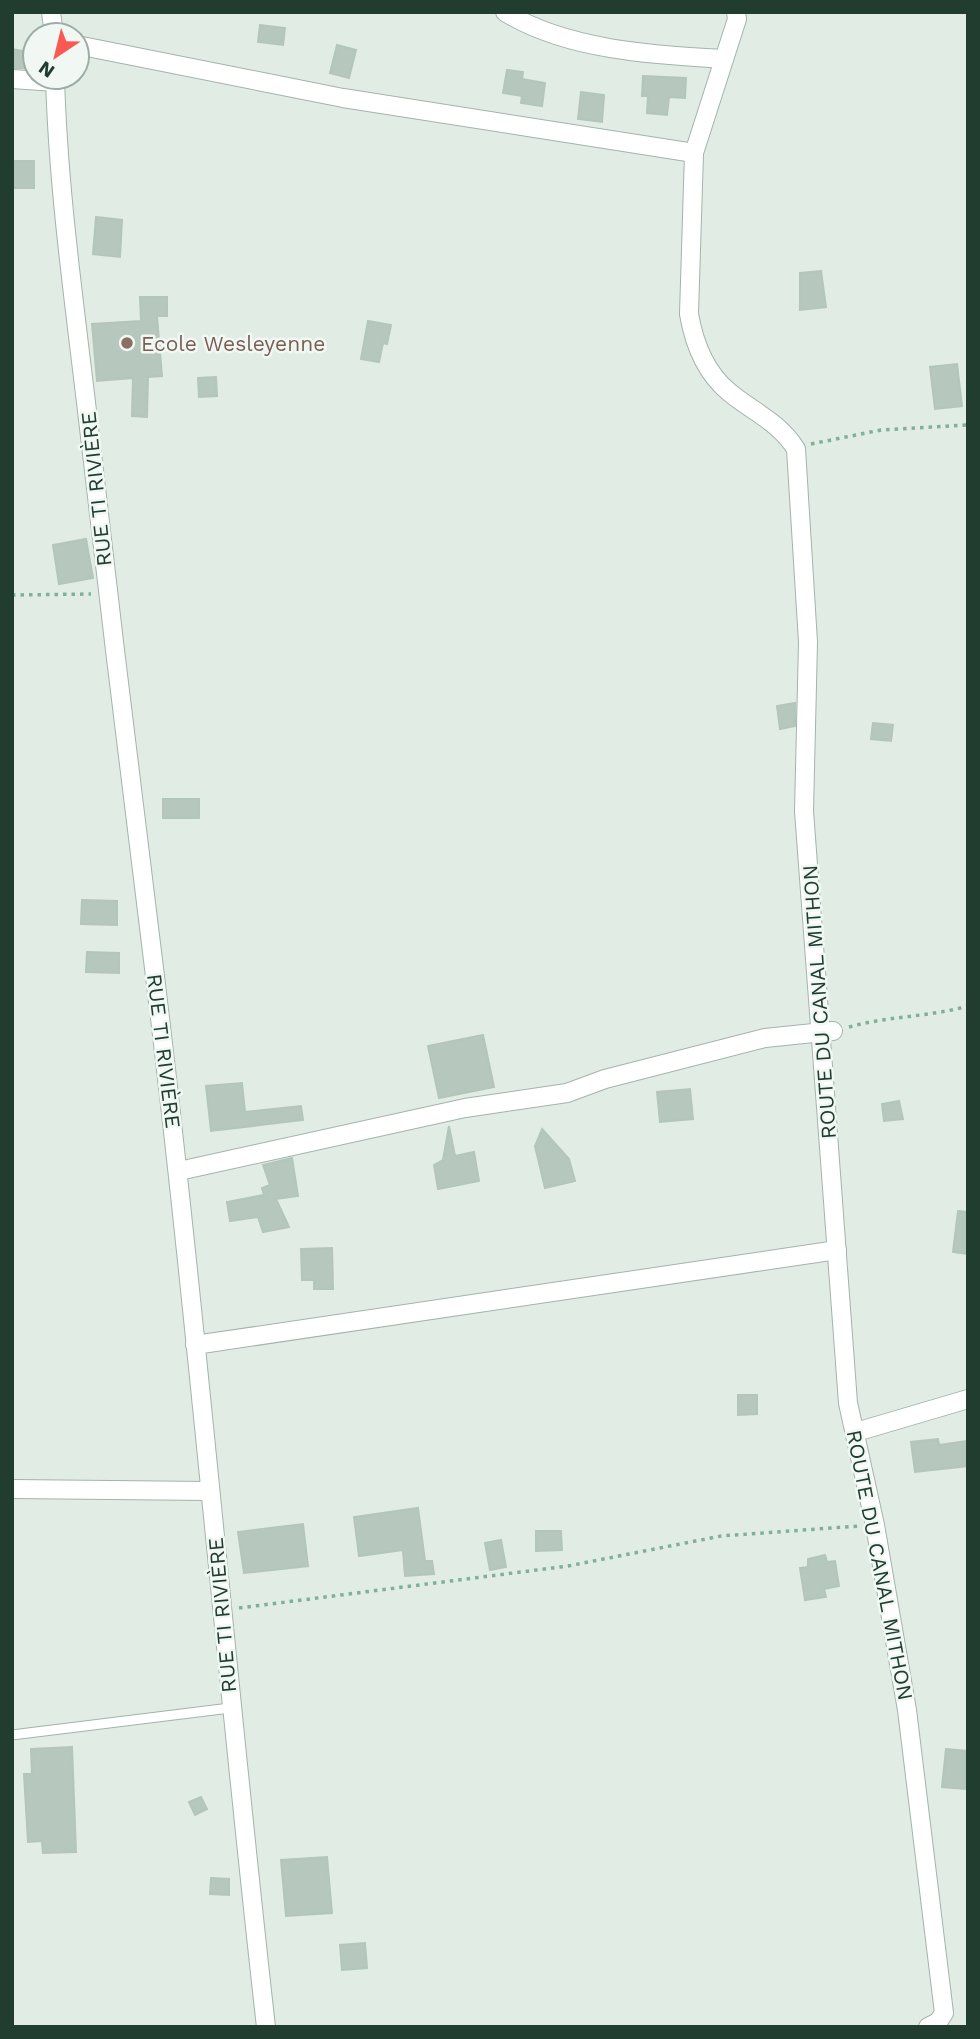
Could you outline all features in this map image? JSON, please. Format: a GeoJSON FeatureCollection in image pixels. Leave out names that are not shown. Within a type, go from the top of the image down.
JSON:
{"type":"FeatureCollection","features":[{"type":"Feature","properties":{"kind":"street"},"geometry":{"type":"LineString","coordinates":[[505,12],[530,28],[642,54],[724,60]]}},
{"type":"Feature","properties":{"kind":"street"},"geometry":{"type":"LineString","coordinates":[[736,12],[724,60],[694,153],[689,314],[692,334],[711,372],[728,391],[768,417],[786,433],[796,449]]}},
{"type":"Feature","properties":{"kind":"street"},"geometry":{"type":"LineString","coordinates":[[91,48],[343,98],[694,153]]}},
{"type":"Feature","properties":{"kind":"street","name":"RUE TI RIVIÈRE"},"geometry":{"type":"LineString","coordinates":[[56,91],[72,281],[179,1171],[223,1610],[230,1708],[266,2027]]}},
{"type":"Feature","properties":{"kind":"street","name":"ROUTE DU CANAL MITHON"},"geometry":{"type":"LineString","coordinates":[[796,449],[808,642],[804,811],[827,1031],[837,1250],[848,1403],[875,1525],[906,1710],[944,2013],[938,2022],[928,2027]]}},
{"type":"Feature","properties":{"kind":"street"},"geometry":{"type":"LineString","coordinates":[[179,1171],[465,1108],[567,1093],[605,1079],[723,1047],[827,1031]]}},
{"type":"Feature","properties":{"kind":"street"},"geometry":{"type":"LineString","coordinates":[[195,1345],[837,1250]]}},
{"type":"Feature","properties":{"kind":"street"},"geometry":{"type":"LineString","coordinates":[[856,1433],[968,1399]]}},
{"type":"Feature","properties":{"kind":"street"},"geometry":{"type":"LineString","coordinates":[[12,1489],[209,1491]]}},
{"type":"Feature","properties":{"kind":"lane"},"geometry":{"type":"LineString","coordinates":[[12,1735],[230,1708]]}},
{"type":"Feature","properties":{"kind":"path"},"geometry":{"type":"LineString","coordinates":[[796,449],[881,430],[968,425]]}},
{"type":"Feature","properties":{"kind":"path"},"geometry":{"type":"LineString","coordinates":[[12,595],[108,593]]}},
{"type":"Feature","properties":{"kind":"path"},"geometry":{"type":"LineString","coordinates":[[827,1031],[878,1018],[948,1012],[968,1006]]}},
{"type":"Feature","properties":{"kind":"path"},"geometry":{"type":"LineString","coordinates":[[223,1610],[568,1566],[721,1536],[875,1525]]}},
{"type":"Feature","properties":{"kind":"building"},"geometry":{"type":"Polygon","coordinates":[[[260,25],[285,28],[283,45],[258,42],[260,25]]]}},
{"type":"Feature","properties":{"kind":"building"},"geometry":{"type":"Polygon","coordinates":[[[337,45],[356,50],[349,78],[330,73],[337,45]]]}},
{"type":"Feature","properties":{"kind":"building"},"geometry":{"type":"Polygon","coordinates":[[[12,49],[21,51],[21,68],[12,68],[12,49]]]}},
{"type":"Feature","properties":{"kind":"building"},"geometry":{"type":"Polygon","coordinates":[[[507,70],[523,72],[522,79],[545,83],[542,106],[521,103],[522,96],[503,93],[507,70]]]}},
{"type":"Feature","properties":{"kind":"building"},"geometry":{"type":"Polygon","coordinates":[[[643,76],[686,78],[685,98],[669,97],[667,115],[647,113],[648,96],[642,96],[643,76]]]}},
{"type":"Feature","properties":{"kind":"building"},"geometry":{"type":"Polygon","coordinates":[[[581,92],[604,95],[602,122],[578,119],[581,92]]]}},
{"type":"Feature","properties":{"kind":"building"},"geometry":{"type":"Polygon","coordinates":[[[12,161],[34,161],[34,188],[12,188],[12,161]]]}},
{"type":"Feature","properties":{"kind":"building"},"geometry":{"type":"Polygon","coordinates":[[[96,217],[122,220],[120,257],[93,254],[96,217]]]}},
{"type":"Feature","properties":{"kind":"building"},"geometry":{"type":"Polygon","coordinates":[[[821,271],[826,307],[800,310],[800,273],[821,271]]]}},
{"type":"Feature","properties":{"kind":"building"},"geometry":{"type":"Polygon","coordinates":[[[140,297],[167,297],[167,316],[157,316],[162,376],[148,377],[147,417],[132,416],[133,378],[97,381],[92,324],[141,321],[140,297]]]}},
{"type":"Feature","properties":{"kind":"building"},"geometry":{"type":"Polygon","coordinates":[[[368,321],[391,325],[379,362],[361,359],[368,321]]]}},
{"type":"Feature","properties":{"kind":"building"},"geometry":{"type":"Polygon","coordinates":[[[957,364],[962,406],[935,409],[930,367],[957,364]]]}},
{"type":"Feature","properties":{"kind":"building"},"geometry":{"type":"Polygon","coordinates":[[[216,377],[217,396],[199,397],[198,378],[216,377]]]}},
{"type":"Feature","properties":{"kind":"building"},"geometry":{"type":"Polygon","coordinates":[[[86,539],[93,578],[59,584],[53,545],[86,539]]]}},
{"type":"Feature","properties":{"kind":"building"},"geometry":{"type":"Polygon","coordinates":[[[795,703],[795,726],[780,729],[777,706],[795,703]]]}},
{"type":"Feature","properties":{"kind":"building"},"geometry":{"type":"Polygon","coordinates":[[[873,723],[893,725],[891,741],[871,739],[873,723]]]}},
{"type":"Feature","properties":{"kind":"building"},"geometry":{"type":"Polygon","coordinates":[[[163,799],[199,799],[199,818],[163,818],[163,799]]]}},
{"type":"Feature","properties":{"kind":"building"},"geometry":{"type":"Polygon","coordinates":[[[82,900],[117,901],[117,925],[81,924],[82,900]]]}},
{"type":"Feature","properties":{"kind":"building"},"geometry":{"type":"Polygon","coordinates":[[[87,952],[119,953],[119,973],[86,972],[87,952]]]}},
{"type":"Feature","properties":{"kind":"building"},"geometry":{"type":"Polygon","coordinates":[[[483,1035],[494,1087],[439,1098],[428,1046],[483,1035]]]}},
{"type":"Feature","properties":{"kind":"building"},"geometry":{"type":"Polygon","coordinates":[[[242,1083],[245,1112],[301,1106],[303,1120],[211,1131],[206,1086],[242,1083]]]}},
{"type":"Feature","properties":{"kind":"building"},"geometry":{"type":"Polygon","coordinates":[[[690,1089],[693,1119],[660,1122],[657,1092],[690,1089]]]}},
{"type":"Feature","properties":{"kind":"building"},"geometry":{"type":"Polygon","coordinates":[[[899,1101],[903,1119],[884,1121],[882,1104],[899,1101]]]}},
{"type":"Feature","properties":{"kind":"building"},"geometry":{"type":"Polygon","coordinates":[[[449,1126],[455,1156],[474,1152],[479,1181],[438,1189],[434,1165],[443,1160],[449,1126]]]}},
{"type":"Feature","properties":{"kind":"building"},"geometry":{"type":"Polygon","coordinates":[[[542,1129],[569,1159],[575,1181],[545,1188],[535,1146],[542,1129]]]}},
{"type":"Feature","properties":{"kind":"building"},"geometry":{"type":"Polygon","coordinates":[[[292,1158],[298,1196],[276,1199],[289,1227],[263,1232],[258,1217],[230,1221],[227,1202],[264,1195],[262,1188],[270,1185],[263,1165],[292,1158]]]}},
{"type":"Feature","properties":{"kind":"building"},"geometry":{"type":"Polygon","coordinates":[[[958,1211],[968,1212],[968,1254],[953,1252],[958,1211]]]}},
{"type":"Feature","properties":{"kind":"building"},"geometry":{"type":"Polygon","coordinates":[[[332,1248],[333,1289],[314,1289],[314,1280],[302,1280],[301,1249],[332,1248]]]}},
{"type":"Feature","properties":{"kind":"building"},"geometry":{"type":"Polygon","coordinates":[[[738,1395],[757,1395],[757,1414],[738,1415],[738,1395]]]}},
{"type":"Feature","properties":{"kind":"building"},"geometry":{"type":"Polygon","coordinates":[[[938,1439],[939,1445],[968,1441],[968,1466],[915,1472],[911,1442],[938,1439]]]}},
{"type":"Feature","properties":{"kind":"building"},"geometry":{"type":"Polygon","coordinates":[[[418,1508],[425,1561],[432,1561],[434,1574],[405,1576],[403,1550],[359,1556],[354,1517],[418,1508]]]}},
{"type":"Feature","properties":{"kind":"building"},"geometry":{"type":"Polygon","coordinates":[[[303,1524],[308,1566],[244,1573],[238,1532],[303,1524]]]}},
{"type":"Feature","properties":{"kind":"building"},"geometry":{"type":"Polygon","coordinates":[[[536,1531],[561,1531],[562,1550],[536,1551],[536,1531]]]}},
{"type":"Feature","properties":{"kind":"building"},"geometry":{"type":"Polygon","coordinates":[[[501,1540],[506,1567],[490,1570],[485,1543],[501,1540]]]}},
{"type":"Feature","properties":{"kind":"building"},"geometry":{"type":"Polygon","coordinates":[[[825,1555],[827,1562],[835,1561],[839,1586],[824,1589],[826,1597],[805,1600],[800,1568],[808,1567],[808,1559],[825,1555]]]}},
{"type":"Feature","properties":{"kind":"building"},"geometry":{"type":"Polygon","coordinates":[[[72,1747],[76,1852],[43,1853],[42,1841],[28,1842],[24,1774],[32,1774],[31,1749],[72,1747]]]}},
{"type":"Feature","properties":{"kind":"building"},"geometry":{"type":"Polygon","coordinates":[[[946,1749],[967,1751],[966,1789],[942,1787],[946,1749]]]}},
{"type":"Feature","properties":{"kind":"building"},"geometry":{"type":"Polygon","coordinates":[[[201,1797],[207,1809],[195,1815],[189,1802],[201,1797]]]}},
{"type":"Feature","properties":{"kind":"building"},"geometry":{"type":"Polygon","coordinates":[[[327,1857],[332,1913],[286,1916],[281,1860],[327,1857]]]}},
{"type":"Feature","properties":{"kind":"building"},"geometry":{"type":"Polygon","coordinates":[[[211,1878],[229,1879],[229,1895],[210,1894],[211,1878]]]}},
{"type":"Feature","properties":{"kind":"building"},"geometry":{"type":"Polygon","coordinates":[[[365,1943],[367,1968],[342,1970],[340,1945],[365,1943]]]}},
{"type":"Feature","properties":{"kind":"place","name":"Ecole Wesleyenne"},"geometry":{"type":"Point","coordinates":[127,343]}}]}
